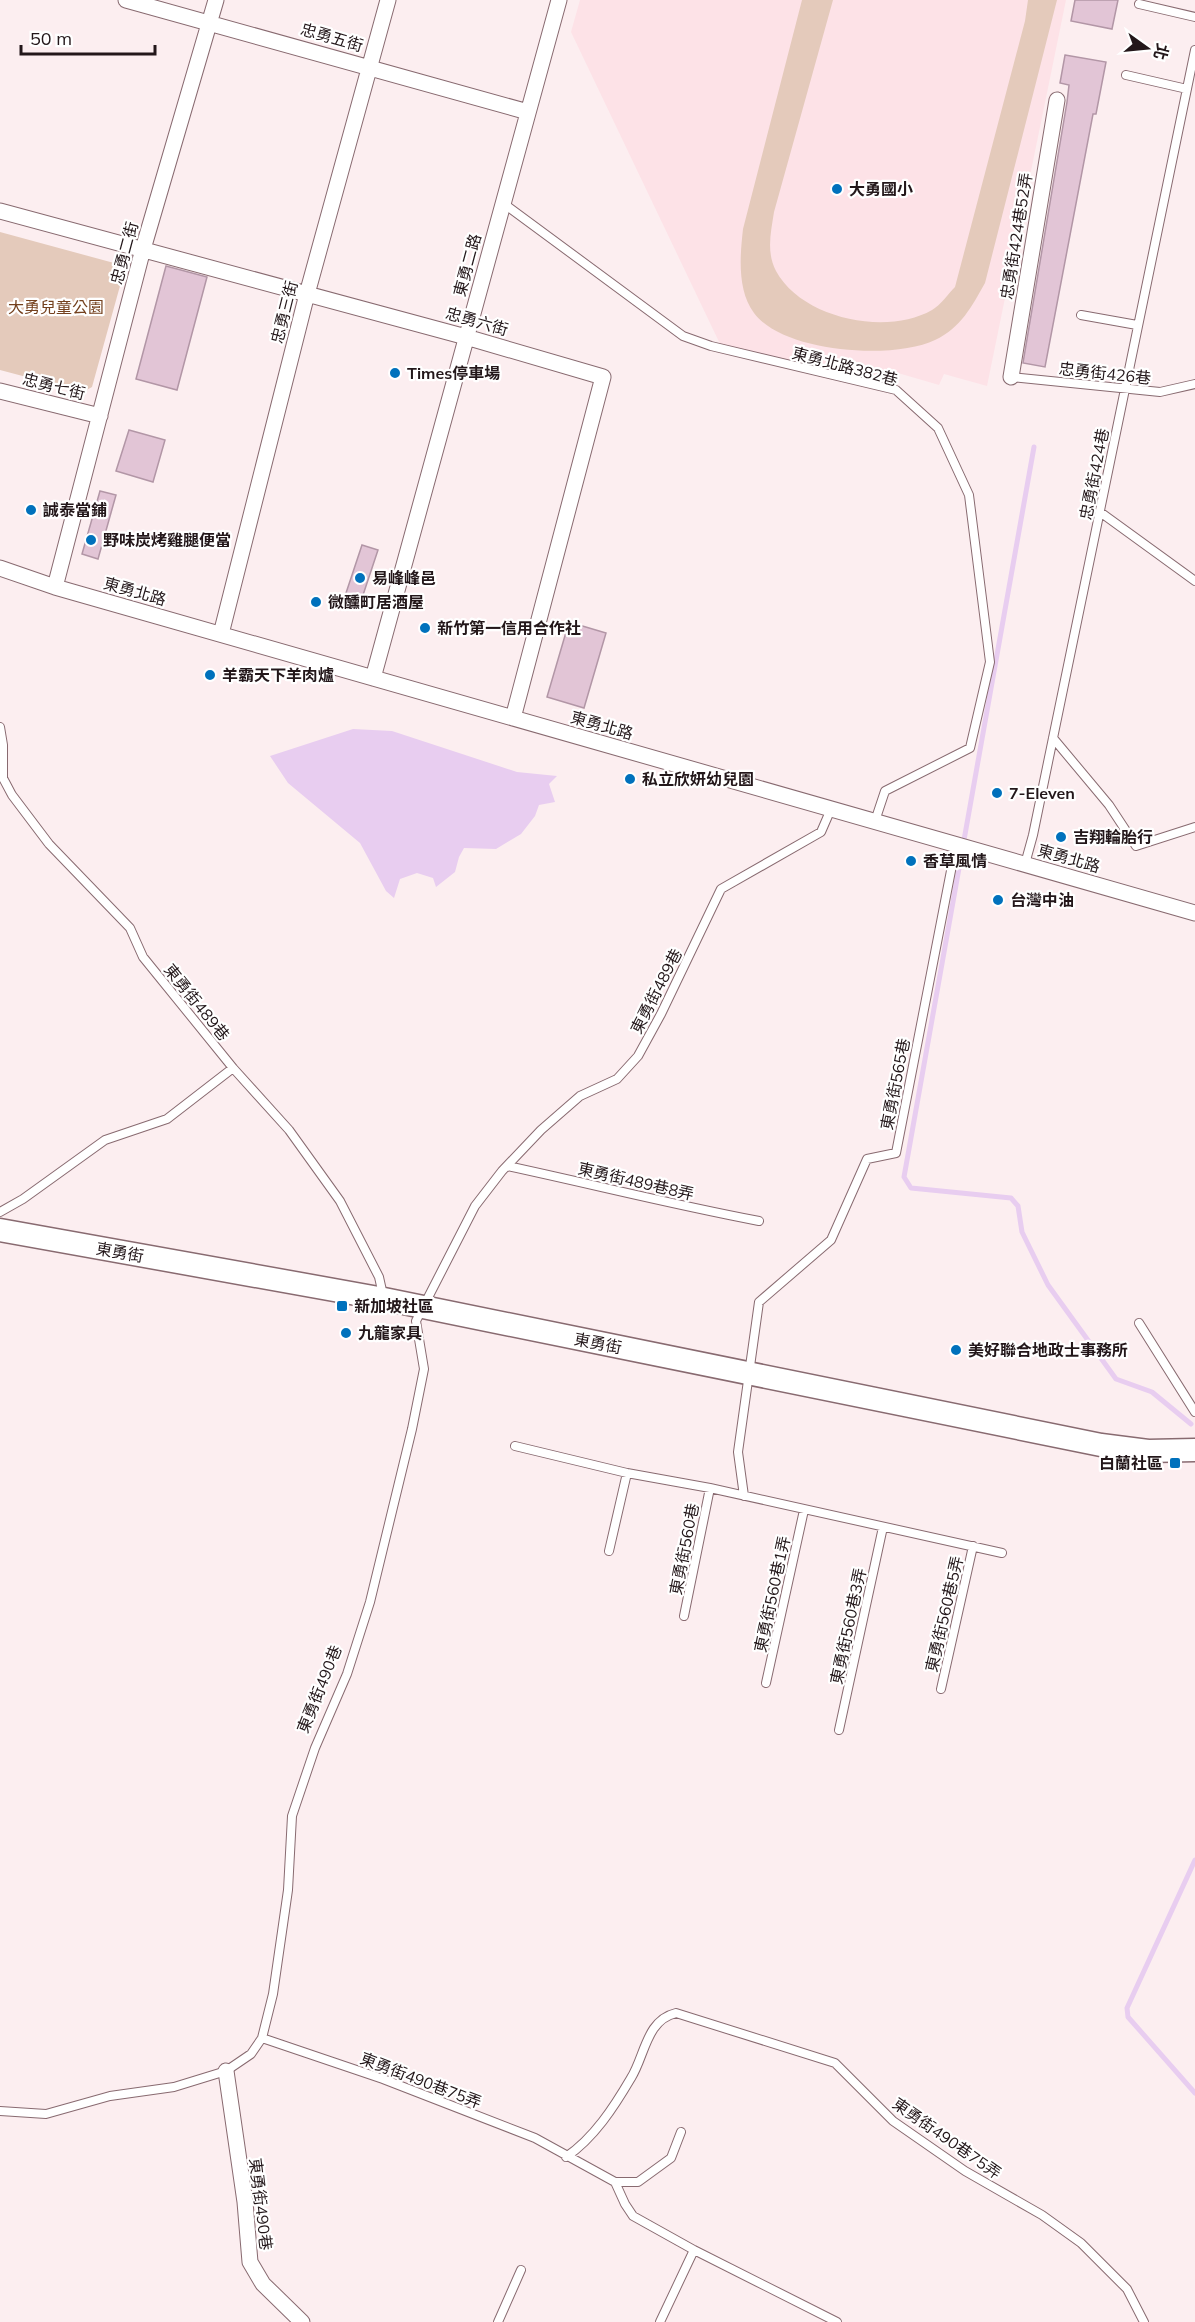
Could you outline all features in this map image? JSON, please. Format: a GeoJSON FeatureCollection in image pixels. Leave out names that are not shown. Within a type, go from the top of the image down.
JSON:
{"type":"FeatureCollection","features":[{"type":"Feature","properties":{"kind":"street","name":"忠勇五街"},"geometry":{"type":"LineString","coordinates":[[126,0],[370,66],[528,112]]}},
{"type":"Feature","properties":{"kind":"street","name":"忠勇二街"},"geometry":{"type":"LineString","coordinates":[[55,587],[143,249],[216,0]]}},
{"type":"Feature","properties":{"kind":"street","name":"忠勇三街"},"geometry":{"type":"LineString","coordinates":[[221,634],[307,294],[388,0]]}},
{"type":"Feature","properties":{"kind":"street","name":"東勇二路"},"geometry":{"type":"LineString","coordinates":[[373,678],[559,0]]}},
{"type":"Feature","properties":{"kind":"street","name":"忠勇街424巷52弄"},"geometry":{"type":"LineString","coordinates":[[1011,377],[1057,100]]}},
{"type":"Feature","properties":{"kind":"street","name":"忠勇六街"},"geometry":{"type":"LineString","coordinates":[[0,211],[466,337],[603,377],[513,718]]}},
{"type":"Feature","properties":{"kind":"street","name":"忠勇七街"},"geometry":{"type":"LineString","coordinates":[[0,391],[100,416]]}},
{"type":"Feature","properties":{"kind":"street","name":"東勇北路"},"geometry":{"type":"LineString","coordinates":[[0,568],[55,587],[1195,913]]}},
{"type":"Feature","properties":{"kind":"street","name":"東勇街"},"geometry":{"type":"LineString","coordinates":[[0,1230],[384,1299],[748,1375],[1101,1445],[1149,1451],[1195,1450]]}},
{"type":"Feature","properties":{"kind":"street","name":"東勇街490巷"},"geometry":{"type":"LineString","coordinates":[[226,2072],[250,2262],[263,2284],[302,2322]]}},
{"type":"Feature","properties":{"kind":"lane"},"geometry":{"type":"LineString","coordinates":[[1139,4],[1195,17]]}},
{"type":"Feature","properties":{"kind":"lane","name":"忠勇街424巷"},"geometry":{"type":"LineString","coordinates":[[1025,864],[1195,50]]}},
{"type":"Feature","properties":{"kind":"lane"},"geometry":{"type":"LineString","coordinates":[[1126,75],[1187,89]]}},
{"type":"Feature","properties":{"kind":"lane","name":"東勇北路382巷"},"geometry":{"type":"LineString","coordinates":[[502,202],[683,336],[711,346],[896,390],[938,428],[969,495],[990,662],[970,748],[885,791],[875,821]]}},
{"type":"Feature","properties":{"kind":"lane"},"geometry":{"type":"LineString","coordinates":[[1081,315],[1137,325]]}},
{"type":"Feature","properties":{"kind":"lane","name":"忠勇街426巷"},"geometry":{"type":"LineString","coordinates":[[1011,377],[1160,392],[1195,384]]}},
{"type":"Feature","properties":{"kind":"lane"},"geometry":{"type":"LineString","coordinates":[[1100,512],[1195,581]]}},
{"type":"Feature","properties":{"kind":"lane","name":"東勇街489巷"},"geometry":{"type":"LineString","coordinates":[[0,727],[3,745],[1,777],[17,803],[49,844],[130,928],[143,957],[233,1068],[289,1130],[340,1201],[379,1277],[384,1299]]}},
{"type":"Feature","properties":{"kind":"lane"},"geometry":{"type":"LineString","coordinates":[[1053,738],[1109,805],[1137,846],[1195,827]]}},
{"type":"Feature","properties":{"kind":"lane","name":"東勇街489巷"},"geometry":{"type":"LineString","coordinates":[[423,1308],[475,1206],[507,1166],[541,1130],[580,1096],[617,1079],[638,1056],[661,1014],[721,889],[821,832],[831,809]]}},
{"type":"Feature","properties":{"kind":"lane","name":"東勇街565巷"},"geometry":{"type":"LineString","coordinates":[[748,1375],[759,1302],[831,1240],[867,1159],[896,1153],[963,846]]}},
{"type":"Feature","properties":{"kind":"lane"},"geometry":{"type":"LineString","coordinates":[[0,1212],[23,1199],[105,1140],[166,1119],[233,1068]]}},
{"type":"Feature","properties":{"kind":"lane","name":"東勇街489巷8弄"},"geometry":{"type":"LineString","coordinates":[[507,1166],[671,1204],[759,1221]]}},
{"type":"Feature","properties":{"kind":"lane","name":"東勇街490巷"},"geometry":{"type":"LineString","coordinates":[[0,2111],[46,2114],[110,2096],[174,2087],[226,2072],[251,2054],[262,2038],[273,1994],[288,1890],[292,1816],[315,1748],[347,1674],[370,1602],[412,1429],[424,1369],[416,1321],[423,1308]]}},
{"type":"Feature","properties":{"kind":"lane"},"geometry":{"type":"LineString","coordinates":[[1139,1323],[1195,1413]]}},
{"type":"Feature","properties":{"kind":"lane"},"geometry":{"type":"LineString","coordinates":[[744,1496],[738,1452],[748,1375]]}},
{"type":"Feature","properties":{"kind":"lane"},"geometry":{"type":"LineString","coordinates":[[515,1446],[627,1473],[710,1488],[1002,1552]]}},
{"type":"Feature","properties":{"kind":"lane"},"geometry":{"type":"LineString","coordinates":[[609,1551],[627,1473]]}},
{"type":"Feature","properties":{"kind":"lane","name":"東勇街560巷"},"geometry":{"type":"LineString","coordinates":[[684,1616],[710,1488]]}},
{"type":"Feature","properties":{"kind":"lane","name":"東勇街560巷1弄"},"geometry":{"type":"LineString","coordinates":[[766,1683],[804,1510]]}},
{"type":"Feature","properties":{"kind":"lane","name":"東勇街560巷3弄"},"geometry":{"type":"LineString","coordinates":[[839,1730],[883,1527]]}},
{"type":"Feature","properties":{"kind":"lane","name":"東勇街560巷5弄"},"geometry":{"type":"LineString","coordinates":[[941,1689],[973,1546]]}},
{"type":"Feature","properties":{"kind":"lane","name":"東勇街490巷75弄"},"geometry":{"type":"LineString","coordinates":[[566,2157],[579,2148],[609,2113],[633,2075],[650,2033],[665,2015],[676,2013],[835,2063],[893,2121],[965,2172],[1042,2215],[1080,2243],[1127,2289],[1144,2322]]}},
{"type":"Feature","properties":{"kind":"lane","name":"東勇街490巷75弄"},"geometry":{"type":"LineString","coordinates":[[262,2038],[382,2079],[535,2138],[615,2182]]}},
{"type":"Feature","properties":{"kind":"lane"},"geometry":{"type":"LineString","coordinates":[[681,2132],[670,2158],[638,2182],[615,2182],[633,2216],[694,2250],[837,2322]]}},
{"type":"Feature","properties":{"kind":"lane"},"geometry":{"type":"LineString","coordinates":[[660,2322],[694,2250]]}},
{"type":"Feature","properties":{"kind":"lane"},"geometry":{"type":"LineString","coordinates":[[498,2322],[521,2270]]}},
{"type":"Feature","properties":{"kind":"shaded area","name":"大勇國小"},"geometry":{"type":"Polygon","coordinates":[[[580,0],[1066,0],[987,386],[944,374],[939,385],[898,373],[892,382],[721,346],[571,32],[580,0]]]}},
{"type":"Feature","properties":{"kind":"shaded area"},"geometry":{"type":"Polygon","coordinates":[[[353,729],[392,731],[517,772],[557,776],[549,784],[555,802],[539,805],[535,816],[521,834],[496,849],[464,848],[455,872],[436,887],[433,878],[417,873],[400,879],[394,898],[386,891],[360,843],[288,783],[270,756],[353,729]]]}},
{"type":"Feature","properties":{"kind":"green space"},"geometry":{"type":"Polygon","coordinates":[[[802,0],[833,0],[774,212],[770,242],[771,257],[776,271],[788,288],[805,301],[847,318],[870,322],[892,322],[913,318],[932,310],[955,287],[1025,21],[1028,0],[1057,0],[985,283],[959,323],[935,340],[894,350],[867,351],[813,344],[789,337],[768,326],[754,313],[745,294],[741,272],[743,229],[802,0]]]}},
{"type":"Feature","properties":{"kind":"green space","name":"大勇兒童公園"},"geometry":{"type":"Polygon","coordinates":[[[0,232],[114,263],[123,275],[92,387],[83,392],[0,370],[0,232]]]}},
{"type":"Feature","properties":{"kind":"building"},"geometry":{"type":"Polygon","coordinates":[[[1075,0],[1118,0],[1112,29],[1071,21],[1075,0]]]}},
{"type":"Feature","properties":{"kind":"building"},"geometry":{"type":"Polygon","coordinates":[[[1065,55],[1106,62],[1096,114],[1093,114],[1045,367],[1023,363],[1067,102],[1069,85],[1060,83],[1065,55]]]}},
{"type":"Feature","properties":{"kind":"building"},"geometry":{"type":"Polygon","coordinates":[[[166,266],[207,277],[177,390],[136,379],[166,266]]]}},
{"type":"Feature","properties":{"kind":"building"},"geometry":{"type":"Polygon","coordinates":[[[129,430],[165,440],[153,482],[116,471],[129,430]]]}},
{"type":"Feature","properties":{"kind":"building"},"geometry":{"type":"Polygon","coordinates":[[[100,491],[116,495],[98,559],[82,554],[100,491]]]}},
{"type":"Feature","properties":{"kind":"building","name":"易峰峰邑"},"geometry":{"type":"Polygon","coordinates":[[[362,545],[378,550],[358,610],[342,605],[362,545]]]}},
{"type":"Feature","properties":{"kind":"building"},"geometry":{"type":"Polygon","coordinates":[[[569,622],[606,633],[584,708],[547,697],[569,622]]]}},
{"type":"Feature","properties":{"kind":"waterway"},"geometry":{"type":"LineString","coordinates":[[1034,447],[904,1177],[911,1188],[1011,1198],[1018,1206],[1022,1232],[1048,1285],[1116,1379],[1152,1392],[1191,1424]]}},
{"type":"Feature","properties":{"kind":"waterway"},"geometry":{"type":"LineString","coordinates":[[1195,1860],[1127,2008],[1128,2017],[1195,2093]]}},
{"type":"Feature","properties":{"kind":"place","name":"大勇國小"},"geometry":{"type":"Point","coordinates":[837,189]}},
{"type":"Feature","properties":{"kind":"place","name":"Times停車場"},"geometry":{"type":"Point","coordinates":[395,373]}},
{"type":"Feature","properties":{"kind":"place","name":"誠泰當鋪"},"geometry":{"type":"Point","coordinates":[31,510]}},
{"type":"Feature","properties":{"kind":"place","name":"野味炭烤雞腿便當"},"geometry":{"type":"Point","coordinates":[91,540]}},
{"type":"Feature","properties":{"kind":"place","name":"易峰峰邑"},"geometry":{"type":"Point","coordinates":[360,578]}},
{"type":"Feature","properties":{"kind":"place","name":"微醺町居酒屋"},"geometry":{"type":"Point","coordinates":[316,602]}},
{"type":"Feature","properties":{"kind":"place","name":"新竹第一信用合作社"},"geometry":{"type":"Point","coordinates":[425,628]}},
{"type":"Feature","properties":{"kind":"place","name":"羊霸天下羊肉爐"},"geometry":{"type":"Point","coordinates":[210,675]}},
{"type":"Feature","properties":{"kind":"place","name":"私立欣妍幼兒園"},"geometry":{"type":"Point","coordinates":[630,779]}},
{"type":"Feature","properties":{"kind":"place","name":"7-Eleven"},"geometry":{"type":"Point","coordinates":[997,793]}},
{"type":"Feature","properties":{"kind":"place","name":"吉翔輪胎行"},"geometry":{"type":"Point","coordinates":[1061,837]}},
{"type":"Feature","properties":{"kind":"place","name":"香草風情"},"geometry":{"type":"Point","coordinates":[911,861]}},
{"type":"Feature","properties":{"kind":"place","name":"台灣中油"},"geometry":{"type":"Point","coordinates":[998,900]}},
{"type":"Feature","properties":{"kind":"place","name":"新加坡社區"},"geometry":{"type":"Point","coordinates":[342,1306]}},
{"type":"Feature","properties":{"kind":"place","name":"九龍家具"},"geometry":{"type":"Point","coordinates":[346,1333]}},
{"type":"Feature","properties":{"kind":"place","name":"美好聯合地政士事務所"},"geometry":{"type":"Point","coordinates":[956,1350]}},
{"type":"Feature","properties":{"kind":"place","name":"白蘭社區"},"geometry":{"type":"Point","coordinates":[1175,1463]}}]}
